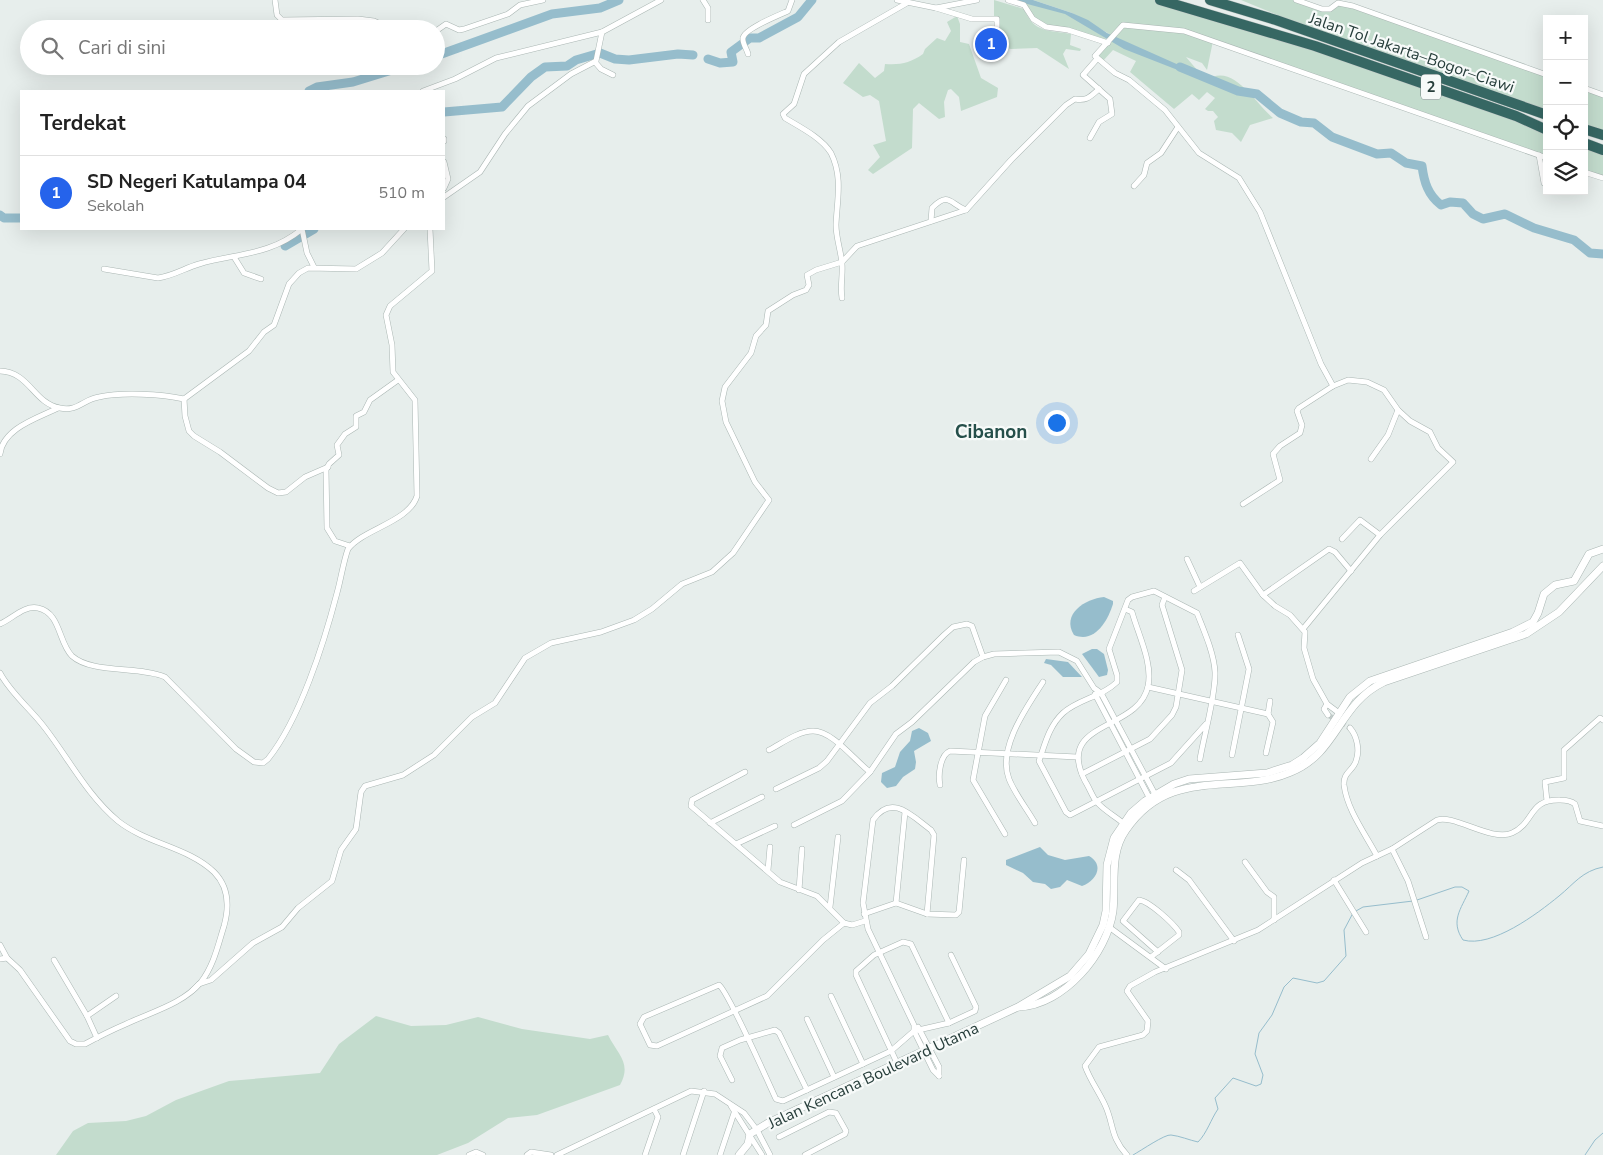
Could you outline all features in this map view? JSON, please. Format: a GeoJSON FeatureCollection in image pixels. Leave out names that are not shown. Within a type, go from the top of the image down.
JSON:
{"type":"FeatureCollection","features":[{"type":"Feature","properties":{"kind":"highway","name":"Jalan Tol Jakarta–Bogor–Ciawi"},"geometry":{"type":"LineString","coordinates":[[1160,0],[1315,46],[1516,116],[1543,128]]}},
{"type":"Feature","properties":{"kind":"highway","name":"Jalan Tol Jakarta–Bogor–Ciawi"},"geometry":{"type":"LineString","coordinates":[[1210,0],[1276,20],[1543,114]]}},
{"type":"Feature","properties":{"kind":"highway"},"geometry":{"type":"LineString","coordinates":[[1292,21],[1324,37]]}},
{"type":"Feature","properties":{"kind":"highway"},"geometry":{"type":"LineString","coordinates":[[1588,130],[1603,135]]}},
{"type":"Feature","properties":{"kind":"highway"},"geometry":{"type":"LineString","coordinates":[[1588,144],[1603,150]]}},
{"type":"Feature","properties":{"kind":"street"},"geometry":{"type":"LineString","coordinates":[[275,0],[277,15],[282,20],[366,20]]}},
{"type":"Feature","properties":{"kind":"street"},"geometry":{"type":"LineString","coordinates":[[445,25],[455,29],[464,29],[508,14],[520,4],[543,0]]}},
{"type":"Feature","properties":{"kind":"street"},"geometry":{"type":"LineString","coordinates":[[426,90],[455,79],[496,58],[602,32],[661,0]]}},
{"type":"Feature","properties":{"kind":"street"},"geometry":{"type":"LineString","coordinates":[[703,0],[708,8],[708,20]]}},
{"type":"Feature","properties":{"kind":"street"},"geometry":{"type":"LineString","coordinates":[[748,54],[744,43],[744,34],[760,23],[790,10],[792,0]]}},
{"type":"Feature","properties":{"kind":"street"},"geometry":{"type":"LineString","coordinates":[[897,0],[936,8],[972,19],[997,18],[998,44]]}},
{"type":"Feature","properties":{"kind":"street"},"geometry":{"type":"LineString","coordinates":[[936,8],[977,0]]}},
{"type":"Feature","properties":{"kind":"street"},"geometry":{"type":"LineString","coordinates":[[1008,0],[1024,5],[1031,18],[1046,27],[1068,30],[1108,42]]}},
{"type":"Feature","properties":{"kind":"street"},"geometry":{"type":"LineString","coordinates":[[1296,0],[1322,10],[1330,9],[1338,3],[1353,6],[1543,74]]}},
{"type":"Feature","properties":{"kind":"street"},"geometry":{"type":"LineString","coordinates":[[842,298],[840,284],[842,262],[836,227],[840,191],[834,162],[830,152],[822,144],[785,118],[783,114],[794,104],[804,74],[839,42],[907,3]]}},
{"type":"Feature","properties":{"kind":"street"},"geometry":{"type":"LineString","coordinates":[[1090,138],[1099,122],[1112,114],[1111,101],[1083,74],[1097,59],[1095,56],[1122,25],[1184,31],[1543,156]]}},
{"type":"Feature","properties":{"kind":"street"},"geometry":{"type":"LineString","coordinates":[[445,197],[480,172],[505,134],[528,106],[571,74],[596,60],[602,32]]}},
{"type":"Feature","properties":{"kind":"street"},"geometry":{"type":"LineString","coordinates":[[1097,59],[1140,88],[1165,110],[1199,152],[1239,178],[1260,212],[1321,364],[1333,386]]}},
{"type":"Feature","properties":{"kind":"street"},"geometry":{"type":"LineString","coordinates":[[596,60],[601,69],[613,74]]}},
{"type":"Feature","properties":{"kind":"street"},"geometry":{"type":"LineString","coordinates":[[0,945],[7,958],[20,970],[70,1041],[76,1044],[85,1044],[163,1008],[193,990],[199,984],[211,980],[253,943],[282,927],[298,908],[332,881],[341,850],[356,829],[361,792],[365,786],[403,775],[434,756],[472,717],[499,698],[517,666],[525,658],[551,643],[601,632],[634,620],[652,609],[682,584],[712,572],[733,553],[769,500],[755,482],[726,422],[722,401],[725,387],[752,350],[756,336],[766,325],[768,311],[793,295],[806,290],[809,285],[807,275],[842,262],[857,246],[966,210],[1011,160],[1066,105],[1075,99],[1084,101],[1099,89]]}},
{"type":"Feature","properties":{"kind":"street"},"geometry":{"type":"LineString","coordinates":[[1588,89],[1603,95]]}},
{"type":"Feature","properties":{"kind":"street"},"geometry":{"type":"LineString","coordinates":[[1134,186],[1144,175],[1147,163],[1160,153],[1178,127]]}},
{"type":"Feature","properties":{"kind":"street"},"geometry":{"type":"LineString","coordinates":[[1539,155],[1543,177]]}},
{"type":"Feature","properties":{"kind":"street"},"geometry":{"type":"LineString","coordinates":[[445,166],[448,179],[445,186]]}},
{"type":"Feature","properties":{"kind":"street"},"geometry":{"type":"LineString","coordinates":[[1588,173],[1603,178]]}},
{"type":"Feature","properties":{"kind":"street"},"geometry":{"type":"LineString","coordinates":[[931,221],[932,208],[946,200],[952,200],[966,210]]}},
{"type":"Feature","properties":{"kind":"street"},"geometry":{"type":"LineString","coordinates":[[0,371],[13,372],[22,377],[39,396],[58,408],[75,409],[96,398],[106,396],[153,395],[184,399],[249,352],[264,332],[274,325],[292,279],[303,270],[314,268],[356,269],[382,253],[403,230]]}},
{"type":"Feature","properties":{"kind":"street"},"geometry":{"type":"LineString","coordinates":[[0,624],[29,608],[43,610],[54,620],[73,656],[89,664],[152,672],[165,677],[236,749],[254,762],[263,762],[268,759],[280,742],[300,701],[331,615],[350,546],[387,524],[415,501],[417,487],[415,400],[398,380],[392,369],[392,345],[386,321],[387,310],[432,271],[430,230]]}},
{"type":"Feature","properties":{"kind":"street"},"geometry":{"type":"LineString","coordinates":[[104,269],[158,278],[202,263],[235,260],[274,247],[302,231],[314,268]]}},
{"type":"Feature","properties":{"kind":"street"},"geometry":{"type":"LineString","coordinates":[[235,260],[244,273],[261,279]]}},
{"type":"Feature","properties":{"kind":"street"},"geometry":{"type":"LineString","coordinates":[[184,399],[185,416],[192,434],[274,491],[286,492],[305,477],[328,466],[339,455],[337,444],[345,434],[355,428],[356,416],[364,412],[370,400],[398,380]]}},
{"type":"Feature","properties":{"kind":"street"},"geometry":{"type":"LineString","coordinates":[[1243,504],[1280,480],[1273,454],[1280,446],[1300,433],[1302,425],[1298,411],[1299,408],[1333,386],[1348,380],[1374,384],[1384,390],[1398,410],[1410,421],[1430,432],[1438,448],[1452,462],[1380,535],[1303,630]]}},
{"type":"Feature","properties":{"kind":"street"},"geometry":{"type":"LineString","coordinates":[[0,454],[3,441],[11,433],[58,408]]}},
{"type":"Feature","properties":{"kind":"street"},"geometry":{"type":"LineString","coordinates":[[1371,459],[1388,435],[1398,410]]}},
{"type":"Feature","properties":{"kind":"street"},"geometry":{"type":"LineString","coordinates":[[328,466],[326,528],[335,541],[350,546]]}},
{"type":"Feature","properties":{"kind":"street"},"geometry":{"type":"LineString","coordinates":[[1342,539],[1360,520],[1380,535]]}},
{"type":"Feature","properties":{"kind":"street"},"geometry":{"type":"LineString","coordinates":[[1263,595],[1329,549],[1335,552],[1351,571]]}},
{"type":"Feature","properties":{"kind":"street"},"geometry":{"type":"LineString","coordinates":[[1535,625],[1544,594],[1555,585],[1571,584],[1577,578],[1589,554],[1603,549]]}},
{"type":"Feature","properties":{"kind":"street"},"geometry":{"type":"LineString","coordinates":[[1187,559],[1200,587]]}},
{"type":"Feature","properties":{"kind":"street"},"geometry":{"type":"LineString","coordinates":[[1194,591],[1240,563],[1263,595],[1274,606],[1290,615],[1303,630],[1306,635],[1304,648],[1313,679],[1327,704],[1339,713]]}},
{"type":"Feature","properties":{"kind":"street","name":"Jalan Kencana Boulevard Utama"},"geometry":{"type":"LineString","coordinates":[[739,1155],[748,1144],[750,1134],[757,1130],[1018,1008],[1070,976],[1088,954],[1106,926],[1113,905],[1114,866],[1120,841],[1136,818],[1154,799],[1190,786],[1268,780],[1295,771],[1307,764],[1325,747],[1355,702],[1374,687],[1515,638],[1559,612],[1578,595],[1602,567]]}},
{"type":"Feature","properties":{"kind":"street"},"geometry":{"type":"LineString","coordinates":[[1571,584],[1578,595]]}},
{"type":"Feature","properties":{"kind":"street"},"geometry":{"type":"LineString","coordinates":[[1200,759],[1210,702],[1215,669],[1197,613],[1154,592],[1132,597],[1125,609],[1110,649],[1117,682],[1101,693],[1063,713],[1047,735],[1039,761],[1066,812],[1070,815],[1171,762],[1206,724]]}},
{"type":"Feature","properties":{"kind":"street"},"geometry":{"type":"LineString","coordinates":[[1082,774],[1150,738],[1159,731],[1172,715],[1178,695],[1182,670],[1162,605],[1165,597]]}},
{"type":"Feature","properties":{"kind":"street"},"geometry":{"type":"LineString","coordinates":[[1123,823],[1096,801],[1082,774],[1077,757],[1080,746],[1088,737],[1139,705],[1148,687],[1149,676],[1132,612],[1125,609]]}},
{"type":"Feature","properties":{"kind":"street"},"geometry":{"type":"LineString","coordinates":[[776,789],[819,768],[841,745],[866,707],[892,686],[953,627],[967,624],[972,626],[983,657]]}},
{"type":"Feature","properties":{"kind":"street","name":"Jalan Kencana Boulevard Utama"},"geometry":{"type":"LineString","coordinates":[[1106,926],[1109,851],[1123,823],[1154,799],[1189,779],[1267,774],[1292,765],[1320,743],[1339,713],[1360,688],[1376,678],[1535,625]]}},
{"type":"Feature","properties":{"kind":"street"},"geometry":{"type":"LineString","coordinates":[[1232,755],[1249,670],[1238,635]]}},
{"type":"Feature","properties":{"kind":"street"},"geometry":{"type":"LineString","coordinates":[[794,825],[842,801],[870,772],[896,734],[912,722],[974,662],[994,654],[1059,652],[1077,661],[1094,688],[1101,693],[1145,775],[1154,799]]}},
{"type":"Feature","properties":{"kind":"street"},"geometry":{"type":"LineString","coordinates":[[0,672],[9,687],[46,730],[69,765],[109,812],[137,834],[199,861],[214,872],[221,881],[227,908],[218,947],[202,980],[193,990]]}},
{"type":"Feature","properties":{"kind":"street"},"geometry":{"type":"LineString","coordinates":[[1005,834],[973,780],[985,716],[1006,680]]}},
{"type":"Feature","properties":{"kind":"street"},"geometry":{"type":"LineString","coordinates":[[1035,823],[1009,780],[1007,764],[1016,725],[1043,682]]}},
{"type":"Feature","properties":{"kind":"street"},"geometry":{"type":"LineString","coordinates":[[1148,687],[1268,714]]}},
{"type":"Feature","properties":{"kind":"street"},"geometry":{"type":"LineString","coordinates":[[1094,688],[1095,696],[1138,778],[1154,799]]}},
{"type":"Feature","properties":{"kind":"street"},"geometry":{"type":"LineString","coordinates":[[1266,754],[1273,722],[1268,714],[1270,701]]}},
{"type":"Feature","properties":{"kind":"street"},"geometry":{"type":"LineString","coordinates":[[1327,704],[1324,709],[1328,715]]}},
{"type":"Feature","properties":{"kind":"street"},"geometry":{"type":"LineString","coordinates":[[1547,801],[1545,782],[1564,778],[1564,751],[1600,718],[1603,720]]}},
{"type":"Feature","properties":{"kind":"street"},"geometry":{"type":"LineString","coordinates":[[1350,728],[1357,740],[1356,761],[1346,773],[1345,787],[1350,804],[1377,856]]}},
{"type":"Feature","properties":{"kind":"street"},"geometry":{"type":"LineString","coordinates":[[768,750],[813,731],[832,738],[870,772]]}},
{"type":"Feature","properties":{"kind":"street"},"geometry":{"type":"LineString","coordinates":[[940,785],[939,778],[945,753],[950,751],[978,750],[1077,757]]}},
{"type":"Feature","properties":{"kind":"street"},"geometry":{"type":"LineString","coordinates":[[745,772],[690,803],[691,806],[780,882],[816,896],[830,907],[844,923],[852,925],[865,921]]}},
{"type":"Feature","properties":{"kind":"street"},"geometry":{"type":"LineString","coordinates":[[710,822],[762,797]]}},
{"type":"Feature","properties":{"kind":"street"},"geometry":{"type":"LineString","coordinates":[[1127,1155],[1119,1146],[1111,1129],[1106,1108],[1085,1066],[1099,1047],[1143,1035],[1147,1031],[1148,1021],[1128,988],[1166,968],[1234,941],[1274,920],[1334,880],[1392,849],[1442,819],[1469,828],[1510,834],[1525,824],[1536,806],[1547,801],[1572,801],[1575,804],[1580,821],[1603,826]]}},
{"type":"Feature","properties":{"kind":"street"},"geometry":{"type":"LineString","coordinates":[[927,914],[934,834],[905,812],[894,806],[888,807],[877,814],[872,820],[865,921],[914,1024],[920,1029],[927,1049]]}},
{"type":"Feature","properties":{"kind":"street"},"geometry":{"type":"LineString","coordinates":[[896,903],[905,812]]}},
{"type":"Feature","properties":{"kind":"street"},"geometry":{"type":"LineString","coordinates":[[736,844],[775,826]]}},
{"type":"Feature","properties":{"kind":"street"},"geometry":{"type":"LineString","coordinates":[[830,907],[838,837]]}},
{"type":"Feature","properties":{"kind":"street"},"geometry":{"type":"LineString","coordinates":[[768,870],[770,847]]}},
{"type":"Feature","properties":{"kind":"street"},"geometry":{"type":"LineString","coordinates":[[798,890],[802,848]]}},
{"type":"Feature","properties":{"kind":"street"},"geometry":{"type":"LineString","coordinates":[[1392,849],[1414,900],[1426,937]]}},
{"type":"Feature","properties":{"kind":"street"},"geometry":{"type":"LineString","coordinates":[[864,914],[896,903],[927,914],[956,915],[959,912],[964,860]]}},
{"type":"Feature","properties":{"kind":"street"},"geometry":{"type":"LineString","coordinates":[[1245,862],[1267,892],[1274,897],[1274,920]]}},
{"type":"Feature","properties":{"kind":"street"},"geometry":{"type":"LineString","coordinates":[[1176,870],[1189,880],[1234,941]]}},
{"type":"Feature","properties":{"kind":"street"},"geometry":{"type":"LineString","coordinates":[[1334,880],[1366,932]]}},
{"type":"Feature","properties":{"kind":"street"},"geometry":{"type":"LineString","coordinates":[[1151,958],[1179,936],[1179,932],[1172,923],[1146,902],[1139,900],[1123,921],[1158,952]]}},
{"type":"Feature","properties":{"kind":"street"},"geometry":{"type":"LineString","coordinates":[[844,923],[823,940],[776,990],[734,1011],[653,1047],[640,1024],[644,1017],[716,985],[723,988],[734,1011],[746,1038],[779,1101],[891,1051],[920,1029],[949,1023],[975,1011],[976,1007],[951,955]]}},
{"type":"Feature","properties":{"kind":"street"},"geometry":{"type":"LineString","coordinates":[[1106,926],[1166,968]]}},
{"type":"Feature","properties":{"kind":"street"},"geometry":{"type":"LineString","coordinates":[[897,1063],[856,971],[880,953],[908,942],[911,944],[949,1023]]}},
{"type":"Feature","properties":{"kind":"street"},"geometry":{"type":"LineString","coordinates":[[0,959],[7,958]]}},
{"type":"Feature","properties":{"kind":"street"},"geometry":{"type":"LineString","coordinates":[[54,960],[87,1016],[97,1038]]}},
{"type":"Feature","properties":{"kind":"street"},"geometry":{"type":"LineString","coordinates":[[87,1016],[116,996]]}},
{"type":"Feature","properties":{"kind":"street"},"geometry":{"type":"LineString","coordinates":[[831,996],[863,1064]]}},
{"type":"Feature","properties":{"kind":"street"},"geometry":{"type":"LineString","coordinates":[[807,1019],[834,1077]]}},
{"type":"Feature","properties":{"kind":"street"},"geometry":{"type":"LineString","coordinates":[[914,1024],[914,1032],[927,1049]]}},
{"type":"Feature","properties":{"kind":"street"},"geometry":{"type":"LineString","coordinates":[[732,1080],[719,1052],[722,1048],[746,1038],[775,1030],[779,1033],[806,1090]]}},
{"type":"Feature","properties":{"kind":"street"},"geometry":{"type":"LineString","coordinates":[[557,1155],[691,1092],[704,1091],[715,1094],[731,1106],[738,1108],[757,1130],[770,1155]]}},
{"type":"Feature","properties":{"kind":"street"},"geometry":{"type":"LineString","coordinates":[[683,1155],[704,1091]]}},
{"type":"Feature","properties":{"kind":"street"},"geometry":{"type":"LineString","coordinates":[[731,1106],[734,1114],[750,1134],[762,1155]]}},
{"type":"Feature","properties":{"kind":"street"},"geometry":{"type":"LineString","coordinates":[[720,1155],[734,1114],[738,1108]]}},
{"type":"Feature","properties":{"kind":"street"},"geometry":{"type":"LineString","coordinates":[[645,1155],[658,1117],[654,1109]]}},
{"type":"Feature","properties":{"kind":"street"},"geometry":{"type":"LineString","coordinates":[[779,1137],[833,1112],[836,1113],[845,1134],[805,1155]]}},
{"type":"Feature","properties":{"kind":"street"},"geometry":{"type":"LineString","coordinates":[[470,1155],[476,1152],[482,1155]]}},
{"type":"Feature","properties":{"kind":"street"},"geometry":{"type":"LineString","coordinates":[[527,1155],[531,1152],[551,1155]]}},
{"type":"Feature","properties":{"kind":"green space"},"geometry":{"type":"Polygon","coordinates":[[[994,0],[1024,9],[1032,22],[1043,29],[1071,34],[1070,45],[1081,49],[1080,51],[1066,49],[1063,54],[1069,69],[1037,48],[1011,49],[994,45],[994,0]]]}},
{"type":"Feature","properties":{"kind":"green space"},"geometry":{"type":"Polygon","coordinates":[[[1033,0],[1160,0],[1236,23],[1543,127],[1543,157],[1213,41],[1207,70],[1202,63],[1186,57],[1198,71],[1213,77],[1222,76],[1230,78],[1238,83],[1273,118],[1250,125],[1241,142],[1232,133],[1216,130],[1214,121],[1218,117],[1213,111],[1205,109],[1215,98],[1207,92],[1199,100],[1192,94],[1174,109],[1130,72],[1136,61],[1113,50],[1102,62],[1097,57],[1107,46],[1101,40],[1039,24],[1023,4],[1035,4],[1058,10],[1080,21],[1110,41],[1113,36],[1072,13],[1033,0]]]}},
{"type":"Feature","properties":{"kind":"green space"},"geometry":{"type":"Polygon","coordinates":[[[1241,0],[1296,0],[1326,10],[1338,3],[1543,73],[1543,114],[1292,21],[1241,0]]]}},
{"type":"Feature","properties":{"kind":"green space"},"geometry":{"type":"Polygon","coordinates":[[[957,16],[960,24],[960,42],[969,44],[981,78],[998,88],[997,97],[961,111],[959,97],[951,89],[948,90],[944,102],[945,117],[939,119],[919,103],[913,109],[912,148],[873,174],[868,170],[880,157],[873,145],[886,141],[879,101],[870,95],[863,97],[843,83],[859,63],[875,78],[884,71],[885,64],[905,63],[918,57],[937,38],[945,41],[951,31],[947,22],[957,16]]]}},
{"type":"Feature","properties":{"kind":"green space"},"geometry":{"type":"Polygon","coordinates":[[[1588,88],[1603,94],[1603,135],[1588,130],[1588,88]]]}},
{"type":"Feature","properties":{"kind":"green space"},"geometry":{"type":"Polygon","coordinates":[[[1588,145],[1603,151],[1603,177],[1588,171],[1588,145]]]}},
{"type":"Feature","properties":{"kind":"green space"},"geometry":{"type":"Polygon","coordinates":[[[376,1016],[411,1026],[446,1025],[478,1017],[522,1029],[590,1039],[608,1035],[622,1059],[625,1071],[620,1085],[537,1115],[508,1118],[468,1143],[437,1155],[56,1155],[73,1131],[88,1123],[126,1121],[146,1116],[176,1100],[229,1081],[320,1073],[339,1044],[376,1016]]]}},
{"type":"Feature","properties":{"kind":"water"},"geometry":{"type":"Polygon","coordinates":[[[1012,0],[1033,0],[1072,13],[1088,20],[1107,33],[1190,70],[1188,74],[1124,49],[1065,14],[1012,0]]]}},
{"type":"Feature","properties":{"kind":"water"},"geometry":{"type":"Polygon","coordinates":[[[1104,597],[1113,601],[1113,604],[1108,617],[1100,629],[1088,636],[1074,635],[1071,627],[1073,614],[1083,604],[1104,597]]]}},
{"type":"Feature","properties":{"kind":"water"},"geometry":{"type":"Polygon","coordinates":[[[1092,649],[1097,649],[1104,654],[1108,670],[1107,675],[1099,677],[1082,654],[1092,649]]]}},
{"type":"Feature","properties":{"kind":"water"},"geometry":{"type":"Polygon","coordinates":[[[1046,659],[1068,662],[1082,677],[1063,677],[1051,665],[1044,663],[1046,659]]]}},
{"type":"Feature","properties":{"kind":"water"},"geometry":{"type":"Polygon","coordinates":[[[919,728],[928,733],[931,741],[914,751],[915,769],[903,777],[896,786],[887,788],[881,782],[882,773],[895,767],[900,752],[910,741],[912,731],[919,728]]]}},
{"type":"Feature","properties":{"kind":"water"},"geometry":{"type":"Polygon","coordinates":[[[1040,847],[1048,855],[1065,860],[1089,856],[1097,864],[1098,868],[1095,877],[1082,886],[1067,880],[1060,887],[1051,889],[1045,884],[1033,882],[1023,873],[1006,865],[1006,860],[1040,847]]]}},
{"type":"Feature","properties":{"kind":"waterway"},"geometry":{"type":"LineString","coordinates":[[445,53],[552,14],[600,8],[619,0]]}},
{"type":"Feature","properties":{"kind":"waterway"},"geometry":{"type":"LineString","coordinates":[[708,59],[720,63],[733,62],[731,52],[750,38],[759,38],[798,17],[812,0]]}},
{"type":"Feature","properties":{"kind":"waterway"},"geometry":{"type":"LineString","coordinates":[[445,112],[502,107],[531,77],[545,67],[567,66],[576,60],[600,53],[615,59],[629,60],[678,54],[693,55]]}},
{"type":"Feature","properties":{"kind":"waterway"},"geometry":{"type":"LineString","coordinates":[[1180,67],[1238,91],[1257,94],[1280,113],[1301,122],[1314,123],[1332,137],[1377,154],[1391,153],[1406,163],[1422,166],[1427,188],[1441,205],[1450,202],[1463,203],[1473,214],[1483,219],[1505,214],[1534,228],[1574,240],[1590,253],[1603,254]]}},
{"type":"Feature","properties":{"kind":"waterway"},"geometry":{"type":"LineString","coordinates":[[311,90],[317,87],[353,82],[376,75]]}},
{"type":"Feature","properties":{"kind":"waterway"},"geometry":{"type":"LineString","coordinates":[[0,215],[4,218],[20,218]]}},
{"type":"Feature","properties":{"kind":"waterway"},"geometry":{"type":"LineString","coordinates":[[285,246],[312,230]]}},
{"type":"Feature","properties":{"kind":"waterway"},"geometry":{"type":"LineString","coordinates":[[1417,900],[1455,887],[1462,887],[1469,891],[1458,915],[1457,927],[1459,933],[1463,940],[1487,939],[1514,928],[1527,920],[1584,875],[1603,867]]}},
{"type":"Feature","properties":{"kind":"waterway"},"geometry":{"type":"LineString","coordinates":[[1356,911],[1363,907],[1413,901]]}},
{"type":"Feature","properties":{"kind":"waterway"},"geometry":{"type":"LineString","coordinates":[[1133,1155],[1168,1135],[1198,1142],[1218,1109],[1215,1098],[1233,1078],[1256,1086],[1261,1084],[1263,1075],[1255,1054],[1259,1033],[1272,1015],[1284,987],[1293,978],[1317,983],[1324,981],[1346,956],[1344,930],[1353,913]]}},
{"type":"Feature","properties":{"kind":"waterway"},"geometry":{"type":"LineString","coordinates":[[1585,1155],[1595,1140],[1603,1133]]}},
{"type":"Feature","properties":{"kind":"tunnel"},"geometry":{"type":"LineString","coordinates":[[1328,715],[1350,728]]}},
{"type":"Feature","properties":{"kind":"place","name":"SD Negeri Katulampa 04"},"geometry":{"type":"Point","coordinates":[991,44]}},
{"type":"Feature","properties":{"kind":"district","name":"Cibanon"},"geometry":{"type":"Point","coordinates":[991,431]}}]}
